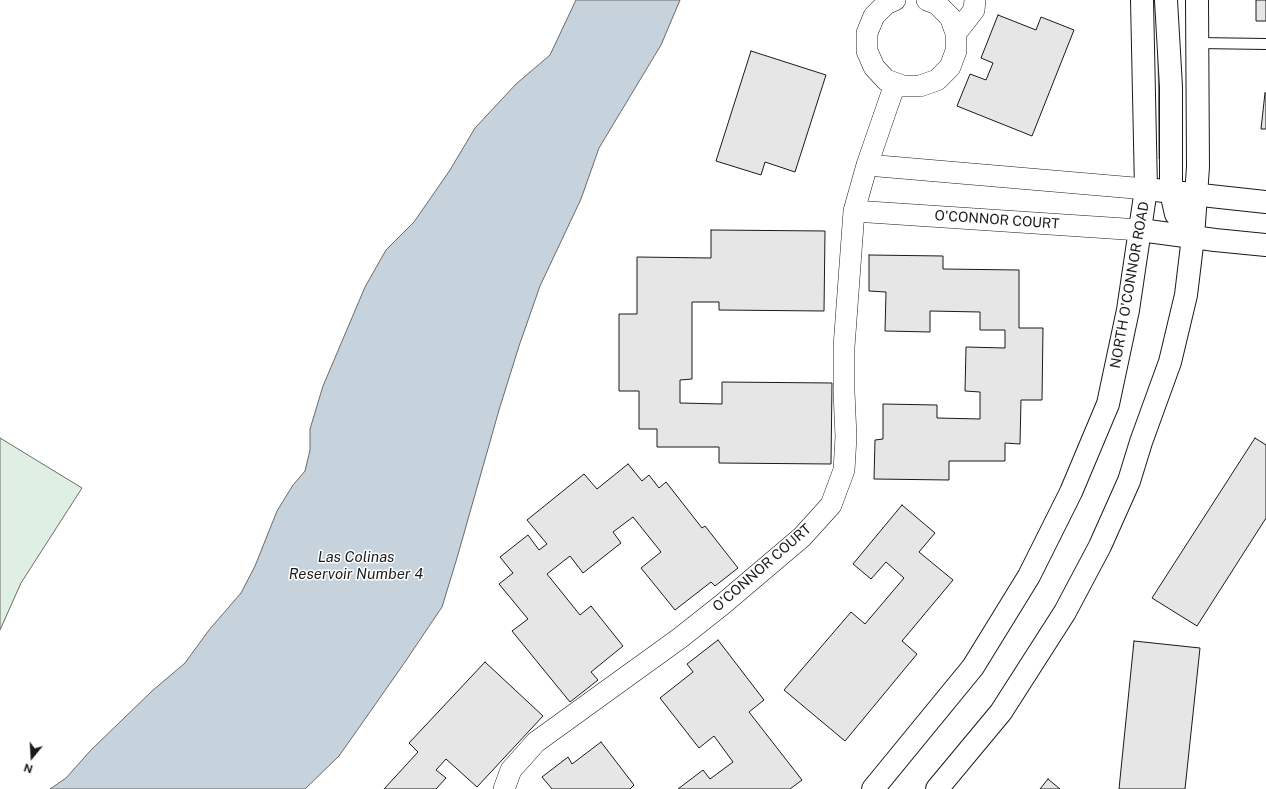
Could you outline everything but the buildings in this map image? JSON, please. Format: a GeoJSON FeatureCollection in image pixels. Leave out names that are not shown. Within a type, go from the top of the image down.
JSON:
{"type":"FeatureCollection","features":[{"type":"Feature","properties":{"kind":"main road","name":"NORTH O'CONNOR ROAD"},"geometry":{"type":"LineString","coordinates":[[873,789],[973,667],[1029,576],[1071,492],[1108,404],[1128,310],[1146,189],[1142,0]]}},
{"type":"Feature","properties":{"kind":"main road"},"geometry":{"type":"LineString","coordinates":[[1166,0],[1171,87],[1171,192],[1176,214],[1193,237]]}},
{"type":"Feature","properties":{"kind":"main road"},"geometry":{"type":"LineString","coordinates":[[937,789],[1000,712],[1065,612],[1100,546],[1128,481],[1170,362],[1186,295],[1193,237],[1198,167],[1197,0]]}},
{"type":"Feature","properties":{"kind":"main road"},"geometry":{"type":"LineString","coordinates":[[1146,189],[1266,202]]}},
{"type":"Feature","properties":{"kind":"main road"},"geometry":{"type":"LineString","coordinates":[[1140,230],[1266,245]]}},
{"type":"Feature","properties":{"kind":"street"},"geometry":{"type":"LineString","coordinates":[[893,0],[886,4],[874,16],[866,33],[867,51],[874,67],[886,80],[903,86],[920,86],[937,80],[950,67],[956,51],[956,33],[950,17],[937,4],[927,0]]}},
{"type":"Feature","properties":{"kind":"street"},"geometry":{"type":"LineString","coordinates":[[956,33],[974,10],[975,0]]}},
{"type":"Feature","properties":{"kind":"street","name":"O'CONNOR COURT"},"geometry":{"type":"LineString","coordinates":[[504,789],[511,770],[536,742],[680,638],[723,604],[802,537],[831,505],[844,470],[846,437],[844,362],[854,211],[867,165],[895,84]]}},
{"type":"Feature","properties":{"kind":"street"},"geometry":{"type":"LineString","coordinates":[[867,165],[1146,189]]}},
{"type":"Feature","properties":{"kind":"street","name":"O'CONNOR COURT"},"geometry":{"type":"LineString","coordinates":[[854,211],[1140,230]]}},
{"type":"Feature","properties":{"kind":"lane"},"geometry":{"type":"LineString","coordinates":[[1198,43],[1266,44]]}},
{"type":"Feature","properties":{"kind":"green space"},"geometry":{"type":"Polygon","coordinates":[[[1158,43],[1166,160],[1159,159],[1158,43]]]}},
{"type":"Feature","properties":{"kind":"green space"},"geometry":{"type":"Polygon","coordinates":[[[0,438],[82,488],[21,583],[0,630],[0,438]]]}},
{"type":"Feature","properties":{"kind":"water","name":"Las Colinas Reservoir Number 4"},"geometry":{"type":"Polygon","coordinates":[[[576,0],[680,0],[661,45],[599,148],[581,199],[540,286],[499,410],[442,607],[339,756],[305,789],[50,789],[66,778],[91,750],[152,691],[185,663],[209,630],[241,593],[255,566],[277,511],[293,485],[305,471],[310,450],[310,429],[323,386],[365,287],[386,250],[414,222],[450,170],[475,128],[516,84],[550,55],[576,0]]]}}]}
